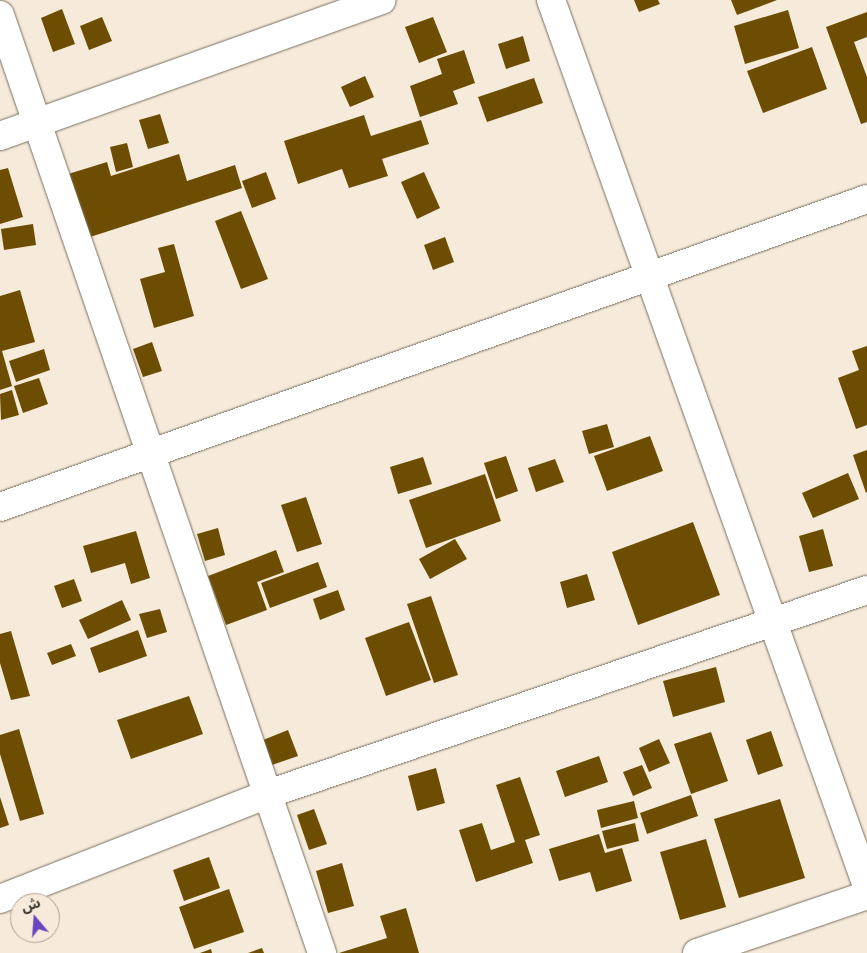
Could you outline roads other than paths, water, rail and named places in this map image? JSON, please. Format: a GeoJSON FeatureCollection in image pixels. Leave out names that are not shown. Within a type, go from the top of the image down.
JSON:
{"type":"FeatureCollection","features":[{"type":"Feature","properties":{"kind":"street"},"geometry":{"type":"LineString","coordinates":[[0,136],[382,0]]}},
{"type":"Feature","properties":{"kind":"street"},"geometry":{"type":"LineString","coordinates":[[551,0],[867,886]]}},
{"type":"Feature","properties":{"kind":"street"},"geometry":{"type":"LineString","coordinates":[[0,15],[152,453],[265,795],[322,953]]}},
{"type":"Feature","properties":{"kind":"street"},"geometry":{"type":"LineString","coordinates":[[0,507],[867,199]]}},
{"type":"Feature","properties":{"kind":"street"},"geometry":{"type":"LineString","coordinates":[[0,898],[265,795],[867,590]]}},
{"type":"Feature","properties":{"kind":"street"},"geometry":{"type":"LineString","coordinates":[[697,953],[867,895]]}}]}
